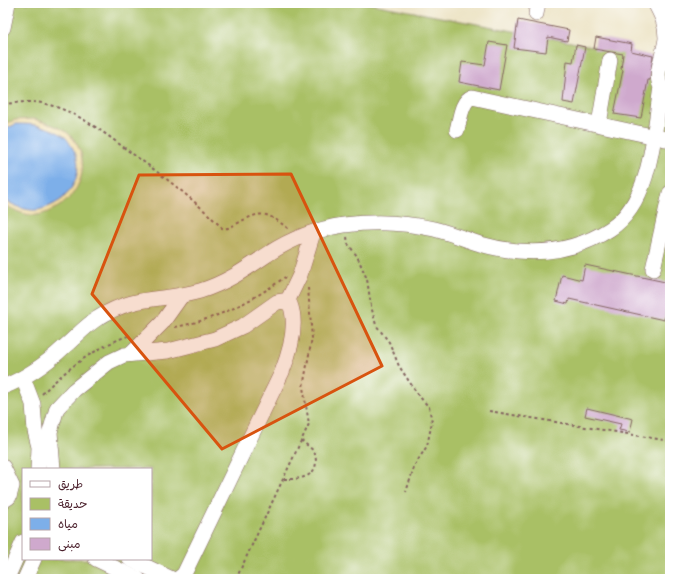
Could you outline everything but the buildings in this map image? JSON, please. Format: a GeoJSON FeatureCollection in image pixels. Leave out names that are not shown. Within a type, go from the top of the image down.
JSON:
{"type":"FeatureCollection","features":[{"type":"Feature","properties":{"kind":"street"},"geometry":{"type":"LineString","coordinates":[[3,28],[6,4]]}},
{"type":"Feature","properties":{"kind":"street"},"geometry":{"type":"LineString","coordinates":[[656,4],[670,13]]}},
{"type":"Feature","properties":{"kind":"street"},"geometry":{"type":"LineString","coordinates":[[13,383],[47,362],[92,322],[115,308],[134,301],[175,296],[201,290],[231,278],[269,254],[306,235],[343,225],[374,222],[413,225],[436,229],[502,250],[525,253],[548,252],[571,247],[593,239],[612,228],[628,212],[640,193],[647,172],[661,87],[658,76],[666,40],[665,27],[656,4]]}},
{"type":"Feature","properties":{"kind":"street"},"geometry":{"type":"LineString","coordinates":[[599,124],[610,60]]}},
{"type":"Feature","properties":{"kind":"street"},"geometry":{"type":"LineString","coordinates":[[661,87],[667,80],[670,66]]}},
{"type":"Feature","properties":{"kind":"street"},"geometry":{"type":"LineString","coordinates":[[457,130],[464,104],[472,97],[670,140]]}},
{"type":"Feature","properties":{"kind":"street"},"geometry":{"type":"LineString","coordinates":[[653,269],[670,193]]}},
{"type":"Feature","properties":{"kind":"street"},"geometry":{"type":"LineString","coordinates":[[283,301],[306,235]]}},
{"type":"Feature","properties":{"kind":"street"},"geometry":{"type":"LineString","coordinates":[[53,468],[50,432],[57,408],[64,398],[109,362],[128,354],[168,351],[215,339],[243,326],[283,301],[303,268],[306,235]]}},
{"type":"Feature","properties":{"kind":"street"},"geometry":{"type":"LineString","coordinates":[[128,354],[152,330],[175,296]]}},
{"type":"Feature","properties":{"kind":"street"},"geometry":{"type":"LineString","coordinates":[[178,579],[184,574],[287,360],[291,340],[292,320],[291,308],[283,301]]}},
{"type":"Feature","properties":{"kind":"street"},"geometry":{"type":"LineString","coordinates":[[13,383],[33,404],[35,431],[39,447],[38,468]]}},
{"type":"Feature","properties":{"kind":"street"},"geometry":{"type":"LineString","coordinates":[[13,383],[25,408],[39,447]]}},
{"type":"Feature","properties":{"kind":"street"},"geometry":{"type":"LineString","coordinates":[[3,467],[12,486],[9,497],[3,501]]}},
{"type":"Feature","properties":{"kind":"street"},"geometry":{"type":"LineString","coordinates":[[9,577],[22,544]]}},
{"type":"Feature","properties":{"kind":"street"},"geometry":{"type":"LineString","coordinates":[[25,579],[34,560]]}},
{"type":"Feature","properties":{"kind":"street"},"geometry":{"type":"LineString","coordinates":[[98,560],[138,579]]}},
{"type":"Feature","properties":{"kind":"street"},"geometry":{"type":"LineString","coordinates":[[132,560],[172,579]]}},
{"type":"Feature","properties":{"kind":"path"},"geometry":{"type":"LineString","coordinates":[[3,104],[25,102],[45,103],[84,119],[159,172],[191,198],[222,228],[227,229],[253,214],[261,214],[306,235]]}},
{"type":"Feature","properties":{"kind":"path"},"geometry":{"type":"LineString","coordinates":[[343,225],[348,244],[358,256],[367,279],[371,306],[376,325],[389,342],[399,366],[418,395],[429,407],[432,422],[427,446],[415,465],[406,492]]}},
{"type":"Feature","properties":{"kind":"path"},"geometry":{"type":"LineString","coordinates":[[33,404],[52,383],[74,365],[98,350],[124,337],[152,330],[185,326],[221,313],[242,304],[269,289],[294,270]]}},
{"type":"Feature","properties":{"kind":"path"},"geometry":{"type":"LineString","coordinates":[[236,579],[310,424],[303,391],[312,338],[308,282]]}},
{"type":"Feature","properties":{"kind":"path"},"geometry":{"type":"LineString","coordinates":[[489,411],[670,441]]}},
{"type":"Feature","properties":{"kind":"path"},"geometry":{"type":"LineString","coordinates":[[284,479],[300,479],[307,476],[316,465],[314,451],[302,441]]}},
{"type":"Feature","properties":{"kind":"path"},"geometry":{"type":"LineString","coordinates":[[666,579],[670,576]]}},
{"type":"Feature","properties":{"kind":"highlighted area"},"geometry":{"type":"Polygon","coordinates":[[[291,174],[382,366],[222,449],[92,294],[139,175],[291,174]]]}},
{"type":"Feature","properties":{"kind":"green space"},"geometry":{"type":"Polygon","coordinates":[[[3,3],[367,3],[670,61],[670,579],[3,579],[3,3]]]}},
{"type":"Feature","properties":{"kind":"sand"},"geometry":{"type":"Polygon","coordinates":[[[34,119],[58,127],[70,135],[77,145],[81,156],[82,167],[81,177],[77,188],[70,197],[52,210],[34,215],[24,214],[10,208],[3,204],[3,199],[21,207],[38,209],[54,203],[70,191],[66,138],[36,125],[20,125],[3,130],[3,125],[15,120],[34,119]]]}},
{"type":"Feature","properties":{"kind":"water"},"geometry":{"type":"Polygon","coordinates":[[[16,124],[42,126],[54,130],[67,139],[76,155],[78,164],[77,172],[71,188],[59,201],[42,209],[23,209],[3,199],[3,130],[16,124]]]}}]}
